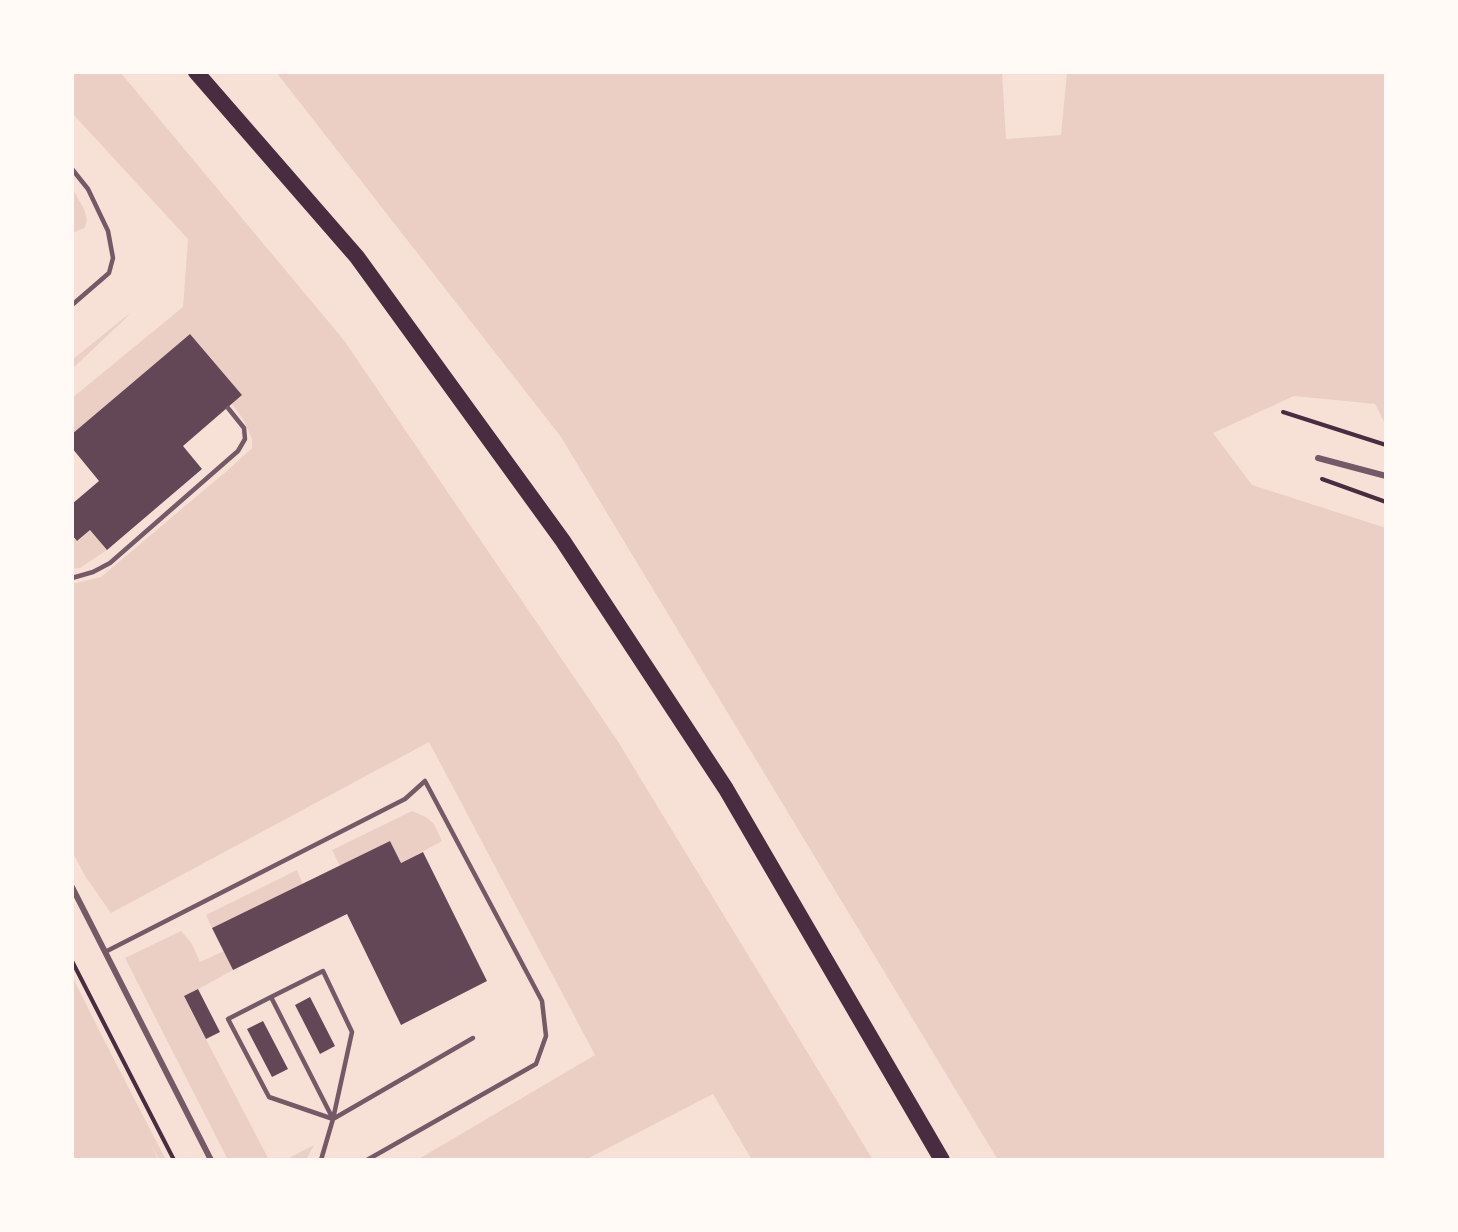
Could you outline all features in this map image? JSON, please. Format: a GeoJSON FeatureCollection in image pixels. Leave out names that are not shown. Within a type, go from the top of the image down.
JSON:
{"type":"FeatureCollection","features":[{"type":"Feature","properties":{"kind":"highway"},"geometry":{"type":"LineString","coordinates":[[196,72],[357,257],[563,541],[726,789],[942,1160]]}},
{"type":"Feature","properties":{"kind":"street"},"geometry":{"type":"LineString","coordinates":[[1318,458],[1386,476]]}},
{"type":"Feature","properties":{"kind":"street"},"geometry":{"type":"LineString","coordinates":[[72,887],[211,1160]]}},
{"type":"Feature","properties":{"kind":"lane"},"geometry":{"type":"LineString","coordinates":[[72,170],[88,189],[108,231],[113,258],[109,273],[72,305]]}},
{"type":"Feature","properties":{"kind":"lane"},"geometry":{"type":"LineString","coordinates":[[72,578],[93,572],[110,563],[238,451],[245,439],[243,428],[228,408]]}},
{"type":"Feature","properties":{"kind":"lane"},"geometry":{"type":"LineString","coordinates":[[105,952],[405,799],[425,781],[542,1001],[546,1036],[536,1064],[367,1160]]}},
{"type":"Feature","properties":{"kind":"lane"},"geometry":{"type":"LineString","coordinates":[[321,1160],[333,1119],[352,1032],[323,971],[228,1019],[269,1097],[333,1119],[472,1038]]}},
{"type":"Feature","properties":{"kind":"lane"},"geometry":{"type":"LineString","coordinates":[[272,996],[333,1119]]}},
{"type":"Feature","properties":{"kind":"path"},"geometry":{"type":"LineString","coordinates":[[1283,412],[1386,445]]}},
{"type":"Feature","properties":{"kind":"path"},"geometry":{"type":"LineString","coordinates":[[1322,479],[1386,502]]}},
{"type":"Feature","properties":{"kind":"path"},"geometry":{"type":"LineString","coordinates":[[72,961],[174,1160]]}},
{"type":"Feature","properties":{"kind":"shaded area"},"geometry":{"type":"Polygon","coordinates":[[[72,72],[120,72],[343,339],[617,740],[873,1160],[752,1160],[713,1094],[585,1160],[417,1160],[595,1055],[429,742],[111,913],[85,876],[72,851],[72,584],[101,577],[252,448],[252,439],[243,419],[232,404],[242,395],[190,334],[72,434],[72,398],[183,307],[188,239],[72,113],[72,72]]]}},
{"type":"Feature","properties":{"kind":"shaded area"},"geometry":{"type":"Polygon","coordinates":[[[276,72],[1002,72],[1006,139],[1061,135],[1067,72],[1386,72],[1386,426],[1375,404],[1294,396],[1213,433],[1252,485],[1386,528],[1386,1160],[998,1160],[561,437],[276,72]]]}},
{"type":"Feature","properties":{"kind":"shaded area"},"geometry":{"type":"Polygon","coordinates":[[[72,188],[84,209],[87,220],[85,228],[72,233],[72,188]]]}},
{"type":"Feature","properties":{"kind":"shaded area"},"geometry":{"type":"Polygon","coordinates":[[[130,313],[125,319],[72,369],[72,360],[130,313]]]}},
{"type":"Feature","properties":{"kind":"shaded area"},"geometry":{"type":"Polygon","coordinates":[[[90,530],[107,550],[80,568],[72,569],[72,538],[78,541],[90,530]]]}},
{"type":"Feature","properties":{"kind":"shaded area"},"geometry":{"type":"Polygon","coordinates":[[[412,811],[426,817],[434,824],[442,841],[401,863],[390,841],[340,866],[332,850],[412,811]]]}},
{"type":"Feature","properties":{"kind":"shaded area"},"geometry":{"type":"Polygon","coordinates":[[[297,870],[303,884],[212,928],[206,915],[297,870]]]}},
{"type":"Feature","properties":{"kind":"shaded area"},"geometry":{"type":"Polygon","coordinates":[[[181,931],[192,944],[200,962],[224,951],[233,970],[184,997],[269,1160],[228,1160],[125,958],[181,931]]]}},
{"type":"Feature","properties":{"kind":"shaded area"},"geometry":{"type":"Polygon","coordinates":[[[72,976],[166,1160],[159,1160],[150,1142],[158,1160],[76,1160],[72,1153],[72,976]]]}},
{"type":"Feature","properties":{"kind":"shaded area"},"geometry":{"type":"Polygon","coordinates":[[[314,1145],[306,1160],[285,1160],[314,1145]]]}},
{"type":"Feature","properties":{"kind":"building"},"geometry":{"type":"Polygon","coordinates":[[[190,334],[242,395],[183,446],[202,469],[107,550],[90,530],[77,541],[72,535],[72,504],[99,481],[72,448],[72,434],[190,334]]]}},
{"type":"Feature","properties":{"kind":"building"},"geometry":{"type":"Polygon","coordinates":[[[390,841],[401,863],[423,852],[487,981],[401,1025],[347,914],[233,970],[212,928],[390,841]]]}},
{"type":"Feature","properties":{"kind":"building"},"geometry":{"type":"Polygon","coordinates":[[[198,989],[220,1032],[206,1039],[184,996],[198,989]]]}},
{"type":"Feature","properties":{"kind":"building"},"geometry":{"type":"Polygon","coordinates":[[[310,997],[335,1046],[320,1054],[295,1005],[310,997]]]}},
{"type":"Feature","properties":{"kind":"building"},"geometry":{"type":"Polygon","coordinates":[[[263,1021],[288,1069],[272,1077],[247,1029],[263,1021]]]}}]}
